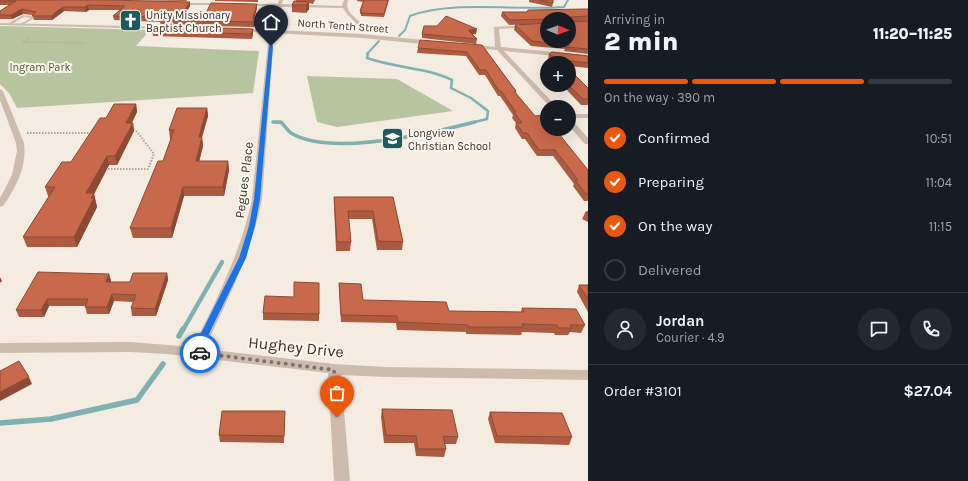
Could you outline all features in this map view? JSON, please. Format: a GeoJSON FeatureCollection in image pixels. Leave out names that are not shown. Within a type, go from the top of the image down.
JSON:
{"type":"FeatureCollection","features":[{"type":"Feature","properties":{"kind":"street"},"geometry":{"type":"LineString","coordinates":[[344,7],[346,0]]}},
{"type":"Feature","properties":{"kind":"street"},"geometry":{"type":"LineString","coordinates":[[171,3],[232,5]]}},
{"type":"Feature","properties":{"kind":"street"},"geometry":{"type":"LineString","coordinates":[[240,5],[280,3],[344,7],[360,24]]}},
{"type":"Feature","properties":{"kind":"street","name":"Pegues Place"},"geometry":{"type":"LineString","coordinates":[[196,353],[242,258],[252,226],[257,199],[272,31],[280,3]]}},
{"type":"Feature","properties":{"kind":"street"},"geometry":{"type":"LineString","coordinates":[[0,24],[176,28]]}},
{"type":"Feature","properties":{"kind":"street"},"geometry":{"type":"LineString","coordinates":[[540,25],[496,28],[498,48],[547,100]]}},
{"type":"Feature","properties":{"kind":"street","name":"North Tenth Street"},"geometry":{"type":"LineString","coordinates":[[236,30],[363,35],[438,43]]}},
{"type":"Feature","properties":{"kind":"street"},"geometry":{"type":"LineString","coordinates":[[460,45],[588,57]]}},
{"type":"Feature","properties":{"kind":"street"},"geometry":{"type":"LineString","coordinates":[[0,91],[20,143],[21,151],[17,172],[7,194],[0,203]]}},
{"type":"Feature","properties":{"kind":"street"},"geometry":{"type":"LineString","coordinates":[[576,116],[588,116]]}},
{"type":"Feature","properties":{"kind":"street"},"geometry":{"type":"LineString","coordinates":[[576,129],[588,142]]}},
{"type":"Feature","properties":{"kind":"street","name":"Hughey Drive"},"geometry":{"type":"LineString","coordinates":[[0,348],[139,347],[334,370],[588,375]]}},
{"type":"Feature","properties":{"kind":"street"},"geometry":{"type":"LineString","coordinates":[[334,370],[342,481]]}},
{"type":"Feature","properties":{"kind":"lane"},"geometry":{"type":"LineString","coordinates":[[9,24],[23,16],[34,17],[21,25]]}},
{"type":"Feature","properties":{"kind":"path"},"geometry":{"type":"LineString","coordinates":[[29,39],[22,42],[84,43]]}},
{"type":"Feature","properties":{"kind":"path"},"geometry":{"type":"LineString","coordinates":[[104,169],[148,169],[154,154],[138,133],[127,124]]}},
{"type":"Feature","properties":{"kind":"path"},"geometry":{"type":"LineString","coordinates":[[27,133],[92,133],[96,130]]}},
{"type":"Feature","properties":{"kind":"green space","name":"Ingram Park"},"geometry":{"type":"Polygon","coordinates":[[[0,26],[150,30],[136,46],[259,51],[253,93],[17,108],[9,93],[0,84],[0,26]]]}},
{"type":"Feature","properties":{"kind":"green space"},"geometry":{"type":"Polygon","coordinates":[[[307,76],[397,79],[453,111],[337,127],[317,122],[307,76]]]}},
{"type":"Feature","properties":{"kind":"building"},"geometry":{"type":"Polygon","coordinates":[[[0,0],[190,2],[180,17],[204,17],[211,3],[257,4],[253,18],[255,18],[254,22],[160,20],[162,17],[113,16],[125,6],[88,5],[85,7],[63,7],[51,16],[32,16],[36,12],[22,9],[11,15],[0,15],[0,11],[16,1],[0,0]]]}},
{"type":"Feature","properties":{"kind":"building"},"geometry":{"type":"Polygon","coordinates":[[[364,0],[388,0],[384,14],[361,13],[362,11],[360,11],[364,0]]]}},
{"type":"Feature","properties":{"kind":"building"},"geometry":{"type":"Polygon","coordinates":[[[539,0],[553,0],[553,3],[539,0]]]}},
{"type":"Feature","properties":{"kind":"building"},"geometry":{"type":"Polygon","coordinates":[[[294,1],[309,2],[306,5],[292,5],[294,1]]]}},
{"type":"Feature","properties":{"kind":"building"},"geometry":{"type":"Polygon","coordinates":[[[588,9],[588,16],[576,17],[576,12],[540,12],[540,19],[510,20],[502,12],[588,9]]]}},
{"type":"Feature","properties":{"kind":"building"},"geometry":{"type":"Polygon","coordinates":[[[446,16],[477,29],[468,30],[477,39],[422,34],[424,26],[437,26],[446,16]]]}},
{"type":"Feature","properties":{"kind":"building"},"geometry":{"type":"Polygon","coordinates":[[[588,21],[588,49],[576,48],[576,22],[588,21]]]}},
{"type":"Feature","properties":{"kind":"building"},"geometry":{"type":"Polygon","coordinates":[[[540,23],[540,42],[532,41],[515,25],[540,23]]]}},
{"type":"Feature","properties":{"kind":"building"},"geometry":{"type":"Polygon","coordinates":[[[156,26],[253,29],[251,34],[152,31],[156,26]]]}},
{"type":"Feature","properties":{"kind":"building"},"geometry":{"type":"Polygon","coordinates":[[[420,40],[482,45],[516,91],[514,91],[535,116],[540,115],[540,136],[561,136],[588,170],[588,194],[586,194],[575,180],[578,180],[555,150],[539,150],[527,133],[523,133],[516,123],[522,123],[514,112],[516,112],[501,91],[499,91],[486,70],[480,70],[467,52],[418,48],[420,40]]]}},
{"type":"Feature","properties":{"kind":"building"},"geometry":{"type":"Polygon","coordinates":[[[552,52],[588,56],[588,63],[576,62],[576,56],[552,56],[549,54],[552,52]]]}},
{"type":"Feature","properties":{"kind":"building"},"geometry":{"type":"Polygon","coordinates":[[[576,76],[588,88],[588,99],[583,99],[576,92],[576,76]]]}},
{"type":"Feature","properties":{"kind":"building"},"geometry":{"type":"Polygon","coordinates":[[[114,104],[136,104],[126,123],[133,123],[115,156],[107,156],[86,193],[94,193],[91,198],[94,198],[74,237],[23,237],[55,187],[45,187],[62,162],[71,162],[100,118],[106,118],[114,104]]]}},
{"type":"Feature","properties":{"kind":"building"},"geometry":{"type":"Polygon","coordinates":[[[177,108],[207,108],[199,137],[202,137],[196,161],[228,161],[223,187],[183,187],[171,228],[130,228],[158,161],[163,161],[174,130],[169,130],[177,108]]]}},
{"type":"Feature","properties":{"kind":"building"},"geometry":{"type":"Polygon","coordinates":[[[334,197],[393,197],[403,242],[378,241],[373,211],[348,211],[351,242],[337,242],[334,197]]]}},
{"type":"Feature","properties":{"kind":"building"},"geometry":{"type":"Polygon","coordinates":[[[38,272],[109,274],[106,282],[130,282],[133,273],[167,273],[155,309],[131,308],[136,295],[112,294],[107,307],[85,307],[88,299],[47,299],[41,310],[16,310],[38,272]]]}},
{"type":"Feature","properties":{"kind":"building"},"geometry":{"type":"Polygon","coordinates":[[[294,282],[319,283],[319,314],[263,313],[265,296],[294,297],[294,282]]]}},
{"type":"Feature","properties":{"kind":"building"},"geometry":{"type":"Polygon","coordinates":[[[339,283],[361,284],[363,300],[446,302],[449,311],[524,312],[522,308],[576,309],[585,325],[570,325],[572,328],[558,328],[557,325],[522,324],[523,327],[468,327],[468,325],[398,322],[397,316],[341,315],[339,283]]]}},
{"type":"Feature","properties":{"kind":"building"},"geometry":{"type":"Polygon","coordinates":[[[579,285],[588,285],[588,299],[579,285]]]}},
{"type":"Feature","properties":{"kind":"building"},"geometry":{"type":"Polygon","coordinates":[[[19,361],[29,377],[0,392],[0,371],[19,361]]]}},
{"type":"Feature","properties":{"kind":"building"},"geometry":{"type":"Polygon","coordinates":[[[382,409],[452,410],[458,437],[443,436],[446,449],[418,449],[416,436],[386,435],[382,409]]]}},
{"type":"Feature","properties":{"kind":"building"},"geometry":{"type":"Polygon","coordinates":[[[222,411],[285,411],[284,436],[219,435],[222,411]]]}},
{"type":"Feature","properties":{"kind":"building"},"geometry":{"type":"Polygon","coordinates":[[[490,412],[562,413],[572,437],[497,436],[490,412]]]}},
{"type":"Feature","properties":{"kind":"waterway"},"geometry":{"type":"LineString","coordinates":[[399,36],[405,30],[410,16],[427,11],[465,7],[564,7],[568,0]]}},
{"type":"Feature","properties":{"kind":"waterway"},"geometry":{"type":"LineString","coordinates":[[367,54],[379,41]]}},
{"type":"Feature","properties":{"kind":"waterway"},"geometry":{"type":"LineString","coordinates":[[368,53],[367,58],[388,64],[431,72],[452,80],[451,88],[471,98],[488,111],[487,119],[475,122]]}},
{"type":"Feature","properties":{"kind":"waterway"},"geometry":{"type":"LineString","coordinates":[[273,122],[281,122],[282,123],[273,122]]}},
{"type":"Feature","properties":{"kind":"waterway"},"geometry":{"type":"LineString","coordinates":[[282,123],[291,133],[308,140],[330,143],[355,143],[408,137],[475,122]]}},
{"type":"Feature","properties":{"kind":"waterway"},"geometry":{"type":"LineString","coordinates":[[471,123],[475,122]]}},
{"type":"Feature","properties":{"kind":"waterway"},"geometry":{"type":"LineString","coordinates":[[183,330],[222,262]]}},
{"type":"Feature","properties":{"kind":"waterway"},"geometry":{"type":"LineString","coordinates":[[179,336],[183,329]]}},
{"type":"Feature","properties":{"kind":"waterway"},"geometry":{"type":"LineString","coordinates":[[0,423],[51,419],[137,400],[163,364]]}},
{"type":"Feature","properties":{"kind":"way so far"},"geometry":{"type":"LineString","coordinates":[[200,353],[334,370],[337,417]]}},
{"type":"Feature","properties":{"kind":"place","name":"Unity Missionary Baptist Church"},"geometry":{"type":"Point","coordinates":[131,21]}},
{"type":"Feature","properties":{"kind":"place","name":"Longview Christian School"},"geometry":{"type":"Point","coordinates":[392,139]}},
{"type":"Feature","properties":{"kind":"route"},"geometry":{"type":"LineString","coordinates":[[200,353],[196,353],[242,258],[252,226],[257,199],[271,46]]}}]}
